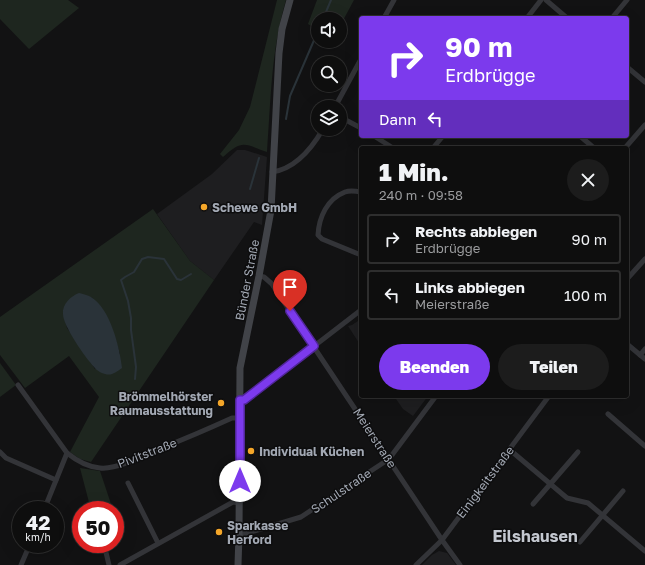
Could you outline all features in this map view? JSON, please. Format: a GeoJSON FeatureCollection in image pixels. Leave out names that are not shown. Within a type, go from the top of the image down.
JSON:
{"type":"FeatureCollection","features":[{"type":"Feature","properties":{"kind":"main road","name":"Bünder Straße"},"geometry":{"type":"LineString","coordinates":[[238,565],[240,534],[240,368],[260,276],[271,210],[279,53],[282,29],[290,0]]}},
{"type":"Feature","properties":{"kind":"street"},"geometry":{"type":"LineString","coordinates":[[385,16],[394,0]]}},
{"type":"Feature","properties":{"kind":"street"},"geometry":{"type":"LineString","coordinates":[[529,16],[541,0]]}},
{"type":"Feature","properties":{"kind":"street"},"geometry":{"type":"LineString","coordinates":[[546,0],[565,16]]}},
{"type":"Feature","properties":{"kind":"street"},"geometry":{"type":"LineString","coordinates":[[614,16],[627,0]]}},
{"type":"Feature","properties":{"kind":"street"},"geometry":{"type":"LineString","coordinates":[[339,100],[359,63]]}},
{"type":"Feature","properties":{"kind":"street"},"geometry":{"type":"LineString","coordinates":[[629,69],[645,82]]}},
{"type":"Feature","properties":{"kind":"street"},"geometry":{"type":"LineString","coordinates":[[347,121],[359,127]]}},
{"type":"Feature","properties":{"kind":"street"},"geometry":{"type":"LineString","coordinates":[[627,146],[645,125]]}},
{"type":"Feature","properties":{"kind":"street"},"geometry":{"type":"LineString","coordinates":[[272,172],[290,166],[303,156],[319,136]]}},
{"type":"Feature","properties":{"kind":"street"},"geometry":{"type":"LineString","coordinates":[[377,138],[390,146]]}},
{"type":"Feature","properties":{"kind":"street"},"geometry":{"type":"LineString","coordinates":[[582,138],[592,146]]}},
{"type":"Feature","properties":{"kind":"street"},"geometry":{"type":"LineString","coordinates":[[359,192],[346,191],[334,199],[324,211],[319,224],[318,235],[322,239],[359,254]]}},
{"type":"Feature","properties":{"kind":"street"},"geometry":{"type":"LineString","coordinates":[[629,278],[645,259]]}},
{"type":"Feature","properties":{"kind":"street","name":"Meierstraße"},"geometry":{"type":"LineString","coordinates":[[260,276],[264,277],[272,284],[460,565]]}},
{"type":"Feature","properties":{"kind":"street"},"geometry":{"type":"LineString","coordinates":[[240,400],[244,400],[359,312]]}},
{"type":"Feature","properties":{"kind":"street"},"geometry":{"type":"LineString","coordinates":[[629,346],[645,359]]}},
{"type":"Feature","properties":{"kind":"street"},"geometry":{"type":"LineString","coordinates":[[640,355],[645,349]]}},
{"type":"Feature","properties":{"kind":"street","name":"Pivitstraße"},"geometry":{"type":"LineString","coordinates":[[18,385],[68,453],[83,464],[101,468],[120,465],[138,459],[232,418],[240,418]]}},
{"type":"Feature","properties":{"kind":"street","name":"Schulstraße"},"geometry":{"type":"LineString","coordinates":[[240,534],[301,517],[389,459],[435,398]]}},
{"type":"Feature","properties":{"kind":"street","name":"Einigkeitstraße"},"geometry":{"type":"LineString","coordinates":[[416,565],[442,540],[548,398]]}},
{"type":"Feature","properties":{"kind":"street"},"geometry":{"type":"LineString","coordinates":[[608,414],[645,446]]}},
{"type":"Feature","properties":{"kind":"street"},"geometry":{"type":"LineString","coordinates":[[510,450],[567,498],[588,503],[645,551]]}},
{"type":"Feature","properties":{"kind":"street"},"geometry":{"type":"LineString","coordinates":[[0,452],[6,458],[56,480]]}},
{"type":"Feature","properties":{"kind":"street"},"geometry":{"type":"LineString","coordinates":[[533,504],[578,452]]}},
{"type":"Feature","properties":{"kind":"street"},"geometry":{"type":"LineString","coordinates":[[48,501],[68,453]]}},
{"type":"Feature","properties":{"kind":"street"},"geometry":{"type":"LineString","coordinates":[[128,483],[158,543]]}},
{"type":"Feature","properties":{"kind":"street"},"geometry":{"type":"LineString","coordinates":[[580,542],[623,491]]}},
{"type":"Feature","properties":{"kind":"street"},"geometry":{"type":"LineString","coordinates":[[120,565],[233,502],[240,502]]}},
{"type":"Feature","properties":{"kind":"street"},"geometry":{"type":"LineString","coordinates":[[21,565],[26,553]]}},
{"type":"Feature","properties":{"kind":"street"},"geometry":{"type":"LineString","coordinates":[[106,553],[109,565]]}},
{"type":"Feature","properties":{"kind":"shaded area"},"geometry":{"type":"Polygon","coordinates":[[[0,0],[68,0],[79,8],[29,49],[0,19],[0,0]]]}},
{"type":"Feature","properties":{"kind":"shaded area"},"geometry":{"type":"Polygon","coordinates":[[[277,0],[286,0],[274,56],[267,152],[248,145],[240,145],[223,157],[220,154],[239,130],[250,107],[277,0]]]}},
{"type":"Feature","properties":{"kind":"shaded area"},"geometry":{"type":"Polygon","coordinates":[[[317,0],[354,0],[347,13],[312,12],[317,0]]]}},
{"type":"Feature","properties":{"kind":"shaded area"},"geometry":{"type":"Polygon","coordinates":[[[311,16],[311,26],[308,24],[311,16]]]}},
{"type":"Feature","properties":{"kind":"shaded area"},"geometry":{"type":"Polygon","coordinates":[[[237,150],[245,150],[267,157],[262,225],[254,222],[214,280],[190,261],[157,214],[212,174],[237,150]]]}},
{"type":"Feature","properties":{"kind":"shaded area"},"geometry":{"type":"Polygon","coordinates":[[[153,209],[190,261],[214,280],[91,462],[80,459],[70,452],[99,397],[69,356],[25,388],[0,355],[0,317],[153,209]],[[91,297],[63,313],[67,328],[95,369],[120,354],[110,323],[97,303],[91,297]]]}},
{"type":"Feature","properties":{"kind":"shaded area"},"geometry":{"type":"Polygon","coordinates":[[[79,293],[90,296],[98,302],[109,319],[119,350],[122,368],[114,373],[105,374],[95,368],[70,333],[64,319],[63,310],[70,298],[79,293]]]}},
{"type":"Feature","properties":{"kind":"shaded area"},"geometry":{"type":"Polygon","coordinates":[[[359,320],[359,343],[348,326],[359,320]]]}},
{"type":"Feature","properties":{"kind":"shaded area"},"geometry":{"type":"Polygon","coordinates":[[[0,363],[16,385],[0,397],[0,363]]]}},
{"type":"Feature","properties":{"kind":"shaded area"},"geometry":{"type":"Polygon","coordinates":[[[395,398],[426,398],[413,416],[403,409],[395,398]]]}},
{"type":"Feature","properties":{"kind":"shaded area"},"geometry":{"type":"Polygon","coordinates":[[[80,468],[100,471],[110,501],[89,501],[80,468]]]}},
{"type":"Feature","properties":{"kind":"shaded area"},"geometry":{"type":"Polygon","coordinates":[[[439,551],[447,553],[456,565],[422,565],[432,555],[439,551]]]}},
{"type":"Feature","properties":{"kind":"waterway"},"geometry":{"type":"LineString","coordinates":[[326,12],[331,0]]}},
{"type":"Feature","properties":{"kind":"waterway"},"geometry":{"type":"LineString","coordinates":[[286,119],[290,96],[311,47]]}},
{"type":"Feature","properties":{"kind":"waterway"},"geometry":{"type":"LineString","coordinates":[[250,189],[259,158]]}},
{"type":"Feature","properties":{"kind":"waterway"},"geometry":{"type":"LineString","coordinates":[[135,379],[136,367],[131,330],[131,318],[128,301],[121,280],[134,272],[142,259],[148,257],[164,259],[177,279],[181,280],[191,274]]}},
{"type":"Feature","properties":{"kind":"place","name":"Schewe GmbH"},"geometry":{"type":"Point","coordinates":[204,207]}},
{"type":"Feature","properties":{"kind":"place","name":"Brömmelhörster Raumausstattung"},"geometry":{"type":"Point","coordinates":[221,403]}},
{"type":"Feature","properties":{"kind":"place","name":"Individual Küchen"},"geometry":{"type":"Point","coordinates":[251,451]}},
{"type":"Feature","properties":{"kind":"place","name":"Sparkasse Herford"},"geometry":{"type":"Point","coordinates":[219,532]}},
{"type":"Feature","properties":{"kind":"district","name":"Eilshausen"},"geometry":{"type":"Point","coordinates":[535,536]}},
{"type":"Feature","properties":{"kind":"route"},"geometry":{"type":"LineString","coordinates":[[240,481],[240,400],[244,400],[314,346],[290,311]]}}]}
